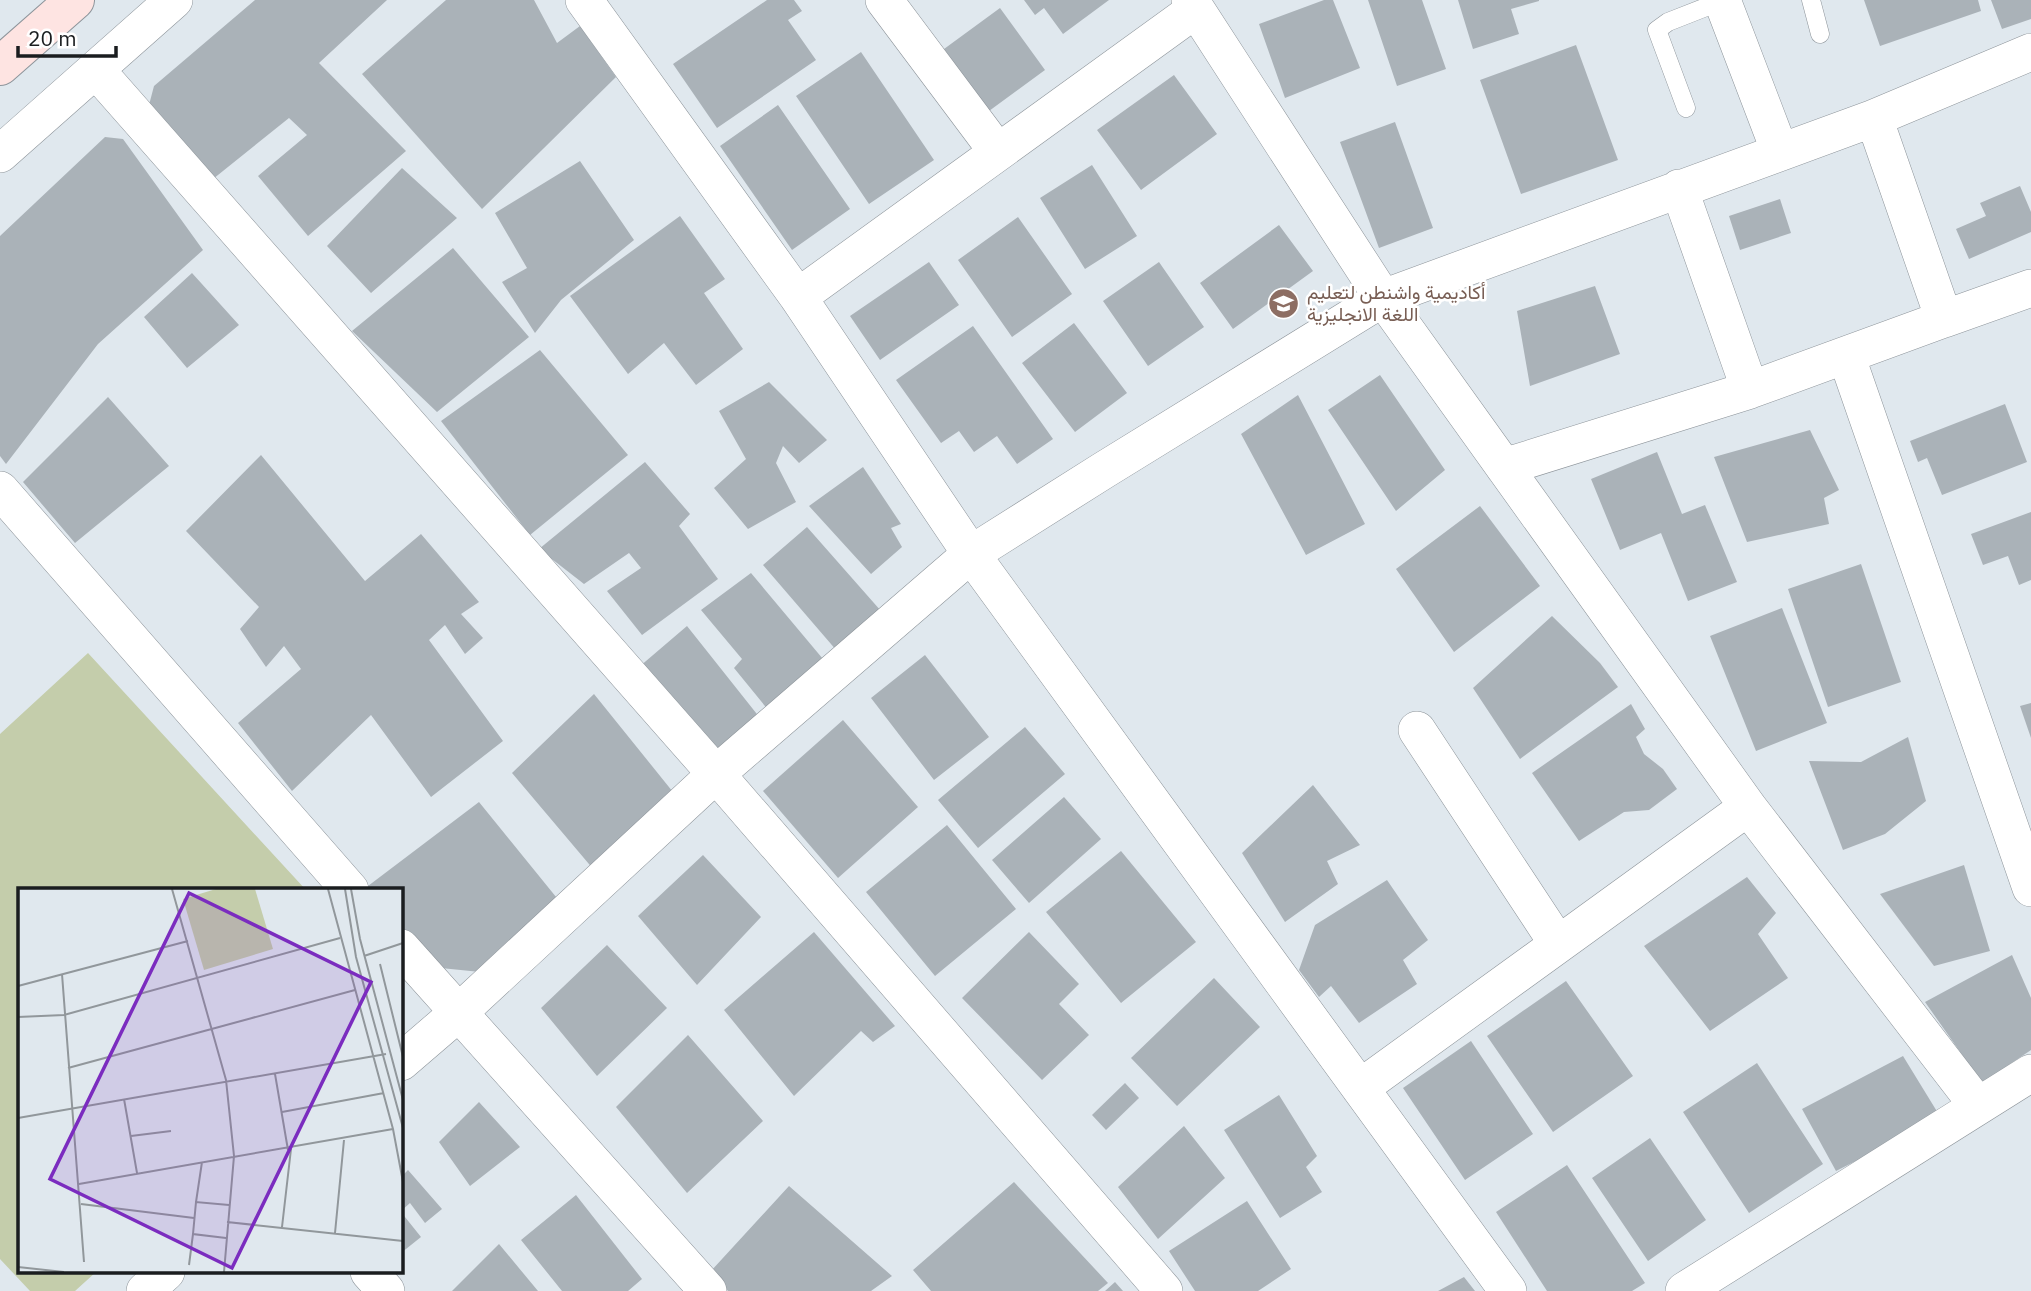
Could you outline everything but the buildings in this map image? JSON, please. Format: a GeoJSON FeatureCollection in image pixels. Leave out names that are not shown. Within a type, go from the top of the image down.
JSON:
{"type":"FeatureCollection","features":[{"type":"Feature","properties":{"kind":"main road"},"geometry":{"type":"LineString","coordinates":[[0,66],[75,0]]}},
{"type":"Feature","properties":{"kind":"street"},"geometry":{"type":"LineString","coordinates":[[0,154],[174,0]]}},
{"type":"Feature","properties":{"kind":"street"},"geometry":{"type":"LineString","coordinates":[[584,0],[797,297],[971,554],[1508,1291]]}},
{"type":"Feature","properties":{"kind":"street"},"geometry":{"type":"LineString","coordinates":[[884,0],[996,151]]}},
{"type":"Feature","properties":{"kind":"street"},"geometry":{"type":"LineString","coordinates":[[1723,0],[1780,152]]}},
{"type":"Feature","properties":{"kind":"street"},"geometry":{"type":"LineString","coordinates":[[797,297],[1193,4],[1383,298],[1748,807],[1978,1106]]}},
{"type":"Feature","properties":{"kind":"street"},"geometry":{"type":"LineString","coordinates":[[402,1061],[458,1013],[716,774],[971,554],[1104,470],[1383,298],[1874,118],[2031,52]]}},
{"type":"Feature","properties":{"kind":"street"},"geometry":{"type":"LineString","coordinates":[[96,70],[716,774],[1164,1291]]}},
{"type":"Feature","properties":{"kind":"street"},"geometry":{"type":"LineString","coordinates":[[1874,118],[1944,319]]}},
{"type":"Feature","properties":{"kind":"street"},"geometry":{"type":"LineString","coordinates":[[1679,188],[1750,390]]}},
{"type":"Feature","properties":{"kind":"street"},"geometry":{"type":"LineString","coordinates":[[1504,467],[1750,390],[2031,288]]}},
{"type":"Feature","properties":{"kind":"street"},"geometry":{"type":"LineString","coordinates":[[1846,355],[2031,888]]}},
{"type":"Feature","properties":{"kind":"street"},"geometry":{"type":"LineString","coordinates":[[0,491],[348,888]]}},
{"type":"Feature","properties":{"kind":"street"},"geometry":{"type":"LineString","coordinates":[[1417,730],[1558,944]]}},
{"type":"Feature","properties":{"kind":"street"},"geometry":{"type":"LineString","coordinates":[[1360,1088],[1748,807]]}},
{"type":"Feature","properties":{"kind":"street"},"geometry":{"type":"LineString","coordinates":[[402,949],[708,1291]]}},
{"type":"Feature","properties":{"kind":"street"},"geometry":{"type":"LineString","coordinates":[[1685,1291],[2031,1073]]}},
{"type":"Feature","properties":{"kind":"street"},"geometry":{"type":"LineString","coordinates":[[145,1291],[164,1274]]}},
{"type":"Feature","properties":{"kind":"street"},"geometry":{"type":"LineString","coordinates":[[371,1274],[386,1291]]}},
{"type":"Feature","properties":{"kind":"lane"},"geometry":{"type":"LineString","coordinates":[[1686,107],[1657,30],[1668,22],[1723,0]]}},
{"type":"Feature","properties":{"kind":"lane"},"geometry":{"type":"LineString","coordinates":[[1811,0],[1820,34]]}},
{"type":"Feature","properties":{"kind":"green space"},"geometry":{"type":"Polygon","coordinates":[[[88,653],[304,888],[18,888],[18,1274],[94,1274],[75,1291],[30,1291],[0,1259],[0,734],[88,653]]]}},
{"type":"Feature","properties":{"kind":"place","name":"أكاديمية واشنطن لتعليم اللغة الانجليزية"},"geometry":{"type":"Point","coordinates":[1284,303]}}]}
